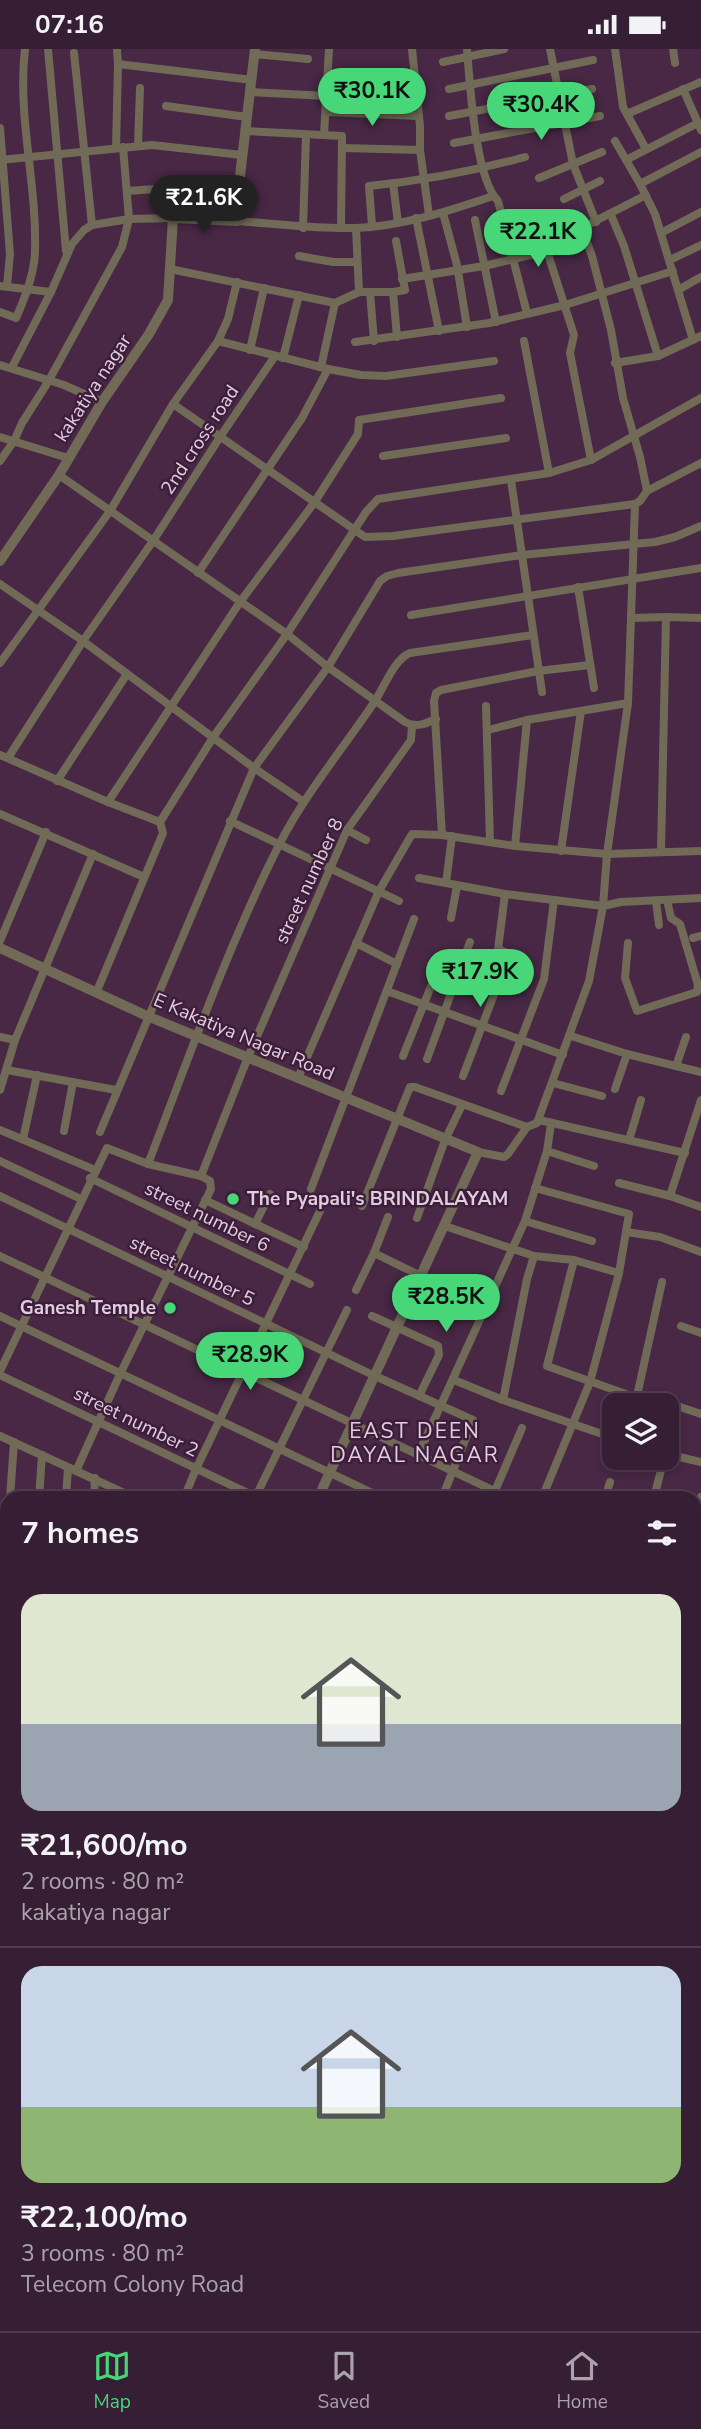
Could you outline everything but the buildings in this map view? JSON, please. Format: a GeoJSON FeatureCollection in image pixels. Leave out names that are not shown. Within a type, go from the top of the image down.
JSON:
{"type":"FeatureCollection","features":[{"type":"Feature","properties":{"kind":"street"},"geometry":{"type":"LineString","coordinates":[[48,49],[67,254]]}},
{"type":"Feature","properties":{"kind":"street"},"geometry":{"type":"LineString","coordinates":[[0,461],[48,382],[122,247],[130,219],[120,148],[117,49]]}},
{"type":"Feature","properties":{"kind":"street"},"geometry":{"type":"LineString","coordinates":[[324,134],[329,49]]}},
{"type":"Feature","properties":{"kind":"street"},"geometry":{"type":"LineString","coordinates":[[412,49],[423,180],[429,215]]}},
{"type":"Feature","properties":{"kind":"street"},"geometry":{"type":"LineString","coordinates":[[443,62],[467,53],[505,49]]}},
{"type":"Feature","properties":{"kind":"street"},"geometry":{"type":"LineString","coordinates":[[550,49],[573,164],[596,222]]}},
{"type":"Feature","properties":{"kind":"street"},"geometry":{"type":"LineString","coordinates":[[615,49],[624,107],[646,149]]}},
{"type":"Feature","properties":{"kind":"street"},"geometry":{"type":"LineString","coordinates":[[673,49],[675,63]]}},
{"type":"Feature","properties":{"kind":"street"},"geometry":{"type":"LineString","coordinates":[[0,313],[16,318],[28,288],[36,252],[23,93],[25,51]]}},
{"type":"Feature","properties":{"kind":"street"},"geometry":{"type":"LineString","coordinates":[[237,221],[255,52],[308,59]]}},
{"type":"Feature","properties":{"kind":"street"},"geometry":{"type":"LineString","coordinates":[[74,53],[92,225]]}},
{"type":"Feature","properties":{"kind":"street"},"geometry":{"type":"LineString","coordinates":[[467,53],[483,168],[493,196],[498,201],[527,313]]}},
{"type":"Feature","properties":{"kind":"street"},"geometry":{"type":"LineString","coordinates":[[449,89],[593,60]]}},
{"type":"Feature","properties":{"kind":"street"},"geometry":{"type":"LineString","coordinates":[[118,64],[252,80]]}},
{"type":"Feature","properties":{"kind":"street"},"geometry":{"type":"LineString","coordinates":[[328,75],[415,79]]}},
{"type":"Feature","properties":{"kind":"street"},"geometry":{"type":"LineString","coordinates":[[627,114],[701,82]]}},
{"type":"Feature","properties":{"kind":"street"},"geometry":{"type":"LineString","coordinates":[[138,146],[140,88]]}},
{"type":"Feature","properties":{"kind":"street"},"geometry":{"type":"LineString","coordinates":[[449,116],[592,89]]}},
{"type":"Feature","properties":{"kind":"street"},"geometry":{"type":"LineString","coordinates":[[626,160],[700,127],[683,89]]}},
{"type":"Feature","properties":{"kind":"street"},"geometry":{"type":"LineString","coordinates":[[250,92],[327,96]]}},
{"type":"Feature","properties":{"kind":"street"},"geometry":{"type":"LineString","coordinates":[[166,106],[247,117]]}},
{"type":"Feature","properties":{"kind":"street"},"geometry":{"type":"LineString","coordinates":[[326,111],[419,115]]}},
{"type":"Feature","properties":{"kind":"street"},"geometry":{"type":"LineString","coordinates":[[454,143],[600,116]]}},
{"type":"Feature","properties":{"kind":"street"},"geometry":{"type":"LineString","coordinates":[[0,128],[10,254],[4,286],[51,292]]}},
{"type":"Feature","properties":{"kind":"street"},"geometry":{"type":"LineString","coordinates":[[245,131],[342,136],[341,227]]}},
{"type":"Feature","properties":{"kind":"street"},"geometry":{"type":"LineString","coordinates":[[303,227],[306,135]]}},
{"type":"Feature","properties":{"kind":"street"},"geometry":{"type":"LineString","coordinates":[[615,141],[646,195],[697,338],[658,356],[615,363]]}},
{"type":"Feature","properties":{"kind":"street"},"geometry":{"type":"LineString","coordinates":[[1,160],[152,145],[242,155]]}},
{"type":"Feature","properties":{"kind":"street"},"geometry":{"type":"LineString","coordinates":[[343,148],[420,150]]}},
{"type":"Feature","properties":{"kind":"street"},"geometry":{"type":"LineString","coordinates":[[539,178],[602,152]]}},
{"type":"Feature","properties":{"kind":"street"},"geometry":{"type":"LineString","coordinates":[[640,184],[701,152]]}},
{"type":"Feature","properties":{"kind":"street"},"geometry":{"type":"LineString","coordinates":[[372,226],[368,186],[423,180],[525,157]]}},
{"type":"Feature","properties":{"kind":"street"},"geometry":{"type":"LineString","coordinates":[[564,199],[600,181]]}},
{"type":"Feature","properties":{"kind":"street"},"geometry":{"type":"LineString","coordinates":[[393,183],[398,223]]}},
{"type":"Feature","properties":{"kind":"street"},"geometry":{"type":"LineString","coordinates":[[181,188],[238,193]]}},
{"type":"Feature","properties":{"kind":"street"},"geometry":{"type":"LineString","coordinates":[[127,191],[156,189]]}},
{"type":"Feature","properties":{"kind":"street"},"geometry":{"type":"LineString","coordinates":[[564,237],[646,195]]}},
{"type":"Feature","properties":{"kind":"street"},"geometry":{"type":"LineString","coordinates":[[12,367],[51,292],[72,244],[92,225],[130,219],[173,218],[303,227],[372,226],[443,213],[493,196]]}},
{"type":"Feature","properties":{"kind":"street"},"geometry":{"type":"LineString","coordinates":[[661,233],[701,212]]}},
{"type":"Feature","properties":{"kind":"street"},"geometry":{"type":"LineString","coordinates":[[443,213],[458,270],[467,327]]}},
{"type":"Feature","properties":{"kind":"street"},"geometry":{"type":"LineString","coordinates":[[611,215],[636,282],[658,356]]}},
{"type":"Feature","properties":{"kind":"street","name":"kakatiya nagar"},"geometry":{"type":"LineString","coordinates":[[0,561],[59,475],[168,300],[173,218]]}},
{"type":"Feature","properties":{"kind":"street"},"geometry":{"type":"LineString","coordinates":[[416,218],[439,331]]}},
{"type":"Feature","properties":{"kind":"street"},"geometry":{"type":"LineString","coordinates":[[475,220],[496,322]]}},
{"type":"Feature","properties":{"kind":"street"},"geometry":{"type":"LineString","coordinates":[[543,226],[547,251],[574,335],[570,353],[591,460]]}},
{"type":"Feature","properties":{"kind":"street"},"geometry":{"type":"LineString","coordinates":[[356,227],[359,292]]}},
{"type":"Feature","properties":{"kind":"street"},"geometry":{"type":"LineString","coordinates":[[582,229],[592,256],[611,330],[615,363],[647,491]]}},
{"type":"Feature","properties":{"kind":"street"},"geometry":{"type":"LineString","coordinates":[[170,268],[335,303],[359,292],[405,290],[396,241]]}},
{"type":"Feature","properties":{"kind":"street"},"geometry":{"type":"LineString","coordinates":[[670,260],[701,244]]}},
{"type":"Feature","properties":{"kind":"street"},"geometry":{"type":"LineString","coordinates":[[402,279],[429,276],[547,251]]}},
{"type":"Feature","properties":{"kind":"street"},"geometry":{"type":"LineString","coordinates":[[299,256],[357,262]]}},
{"type":"Feature","properties":{"kind":"street"},"geometry":{"type":"LineString","coordinates":[[355,342],[496,322],[565,305],[673,271]]}},
{"type":"Feature","properties":{"kind":"street"},"geometry":{"type":"LineString","coordinates":[[678,290],[701,277]]}},
{"type":"Feature","properties":{"kind":"street"},"geometry":{"type":"LineString","coordinates":[[0,663],[110,511],[173,404],[218,341],[228,319],[237,282]]}},
{"type":"Feature","properties":{"kind":"street"},"geometry":{"type":"LineString","coordinates":[[250,349],[264,288]]}},
{"type":"Feature","properties":{"kind":"street"},"geometry":{"type":"LineString","coordinates":[[370,292],[374,341]]}},
{"type":"Feature","properties":{"kind":"street"},"geometry":{"type":"LineString","coordinates":[[393,292],[397,337]]}},
{"type":"Feature","properties":{"kind":"street","name":"2nd cross road"},"geometry":{"type":"LineString","coordinates":[[4,756],[153,541],[220,437],[279,357],[299,295]]}},
{"type":"Feature","properties":{"kind":"street"},"geometry":{"type":"LineString","coordinates":[[198,573],[302,418],[324,368],[335,303]]}},
{"type":"Feature","properties":{"kind":"street"},"geometry":{"type":"LineString","coordinates":[[218,341],[361,375],[386,376],[494,361]]}},
{"type":"Feature","properties":{"kind":"street"},"geometry":{"type":"LineString","coordinates":[[524,341],[549,473]]}},
{"type":"Feature","properties":{"kind":"street"},"geometry":{"type":"LineString","coordinates":[[0,365],[64,385],[102,402]]}},
{"type":"Feature","properties":{"kind":"street"},"geometry":{"type":"LineString","coordinates":[[108,802],[240,603],[314,503],[358,434],[359,420],[500,398]]}},
{"type":"Feature","properties":{"kind":"street"},"geometry":{"type":"LineString","coordinates":[[97,991],[163,833],[160,822],[214,737],[366,512],[378,499],[512,480],[549,473],[591,460],[701,398]]}},
{"type":"Feature","properties":{"kind":"street"},"geometry":{"type":"LineString","coordinates":[[173,404],[365,537],[393,536],[635,504],[647,491],[701,463]]}},
{"type":"Feature","properties":{"kind":"street"},"geometry":{"type":"LineString","coordinates":[[0,437],[68,458]]}},
{"type":"Feature","properties":{"kind":"street"},"geometry":{"type":"LineString","coordinates":[[383,456],[506,438]]}},
{"type":"Feature","properties":{"kind":"street"},"geometry":{"type":"LineString","coordinates":[[59,475],[412,726],[436,719]]}},
{"type":"Feature","properties":{"kind":"street"},"geometry":{"type":"LineString","coordinates":[[512,480],[542,692]]}},
{"type":"Feature","properties":{"kind":"street"},"geometry":{"type":"LineString","coordinates":[[321,1491],[478,1152],[504,1157],[527,1127],[539,1120],[589,981],[603,906],[607,854],[628,703],[635,504]]}},
{"type":"Feature","properties":{"kind":"street"},"geometry":{"type":"LineString","coordinates":[[100,1132],[254,768],[328,667],[380,582],[387,576],[522,555],[675,537],[701,526]]}},
{"type":"Feature","properties":{"kind":"street"},"geometry":{"type":"LineString","coordinates":[[411,615],[701,568]]}},
{"type":"Feature","properties":{"kind":"street"},"geometry":{"type":"LineString","coordinates":[[0,584],[304,802]]}},
{"type":"Feature","properties":{"kind":"street"},"geometry":{"type":"LineString","coordinates":[[578,587],[594,688]]}},
{"type":"Feature","properties":{"kind":"street"},"geometry":{"type":"LineString","coordinates":[[661,851],[666,617]]}},
{"type":"Feature","properties":{"kind":"street"},"geometry":{"type":"LineString","coordinates":[[631,618],[701,618]]}},
{"type":"Feature","properties":{"kind":"street"},"geometry":{"type":"LineString","coordinates":[[148,1164],[226,957],[279,843],[404,656],[533,635]]}},
{"type":"Feature","properties":{"kind":"street"},"geometry":{"type":"LineString","coordinates":[[446,883],[447,835],[434,701],[436,693],[441,689],[538,671],[590,665]]}},
{"type":"Feature","properties":{"kind":"street"},"geometry":{"type":"LineString","coordinates":[[57,781],[127,674]]}},
{"type":"Feature","properties":{"kind":"street"},"geometry":{"type":"LineString","coordinates":[[488,730],[527,720],[628,703]]}},
{"type":"Feature","properties":{"kind":"street"},"geometry":{"type":"LineString","coordinates":[[486,706],[490,842]]}},
{"type":"Feature","properties":{"kind":"street"},"geometry":{"type":"LineString","coordinates":[[561,851],[581,711]]}},
{"type":"Feature","properties":{"kind":"street"},"geometry":{"type":"LineString","coordinates":[[515,846],[527,720]]}},
{"type":"Feature","properties":{"kind":"street","name":"street number 8"},"geometry":{"type":"LineString","coordinates":[[201,1176],[248,1057],[347,829],[411,740],[412,726]]}},
{"type":"Feature","properties":{"kind":"street"},"geometry":{"type":"LineString","coordinates":[[4,756],[57,781],[160,822]]}},
{"type":"Feature","properties":{"kind":"street"},"geometry":{"type":"LineString","coordinates":[[0,814],[144,877]]}},
{"type":"Feature","properties":{"kind":"street"},"geometry":{"type":"LineString","coordinates":[[230,821],[399,901]]}},
{"type":"Feature","properties":{"kind":"street"},"geometry":{"type":"LineString","coordinates":[[347,829],[366,840]]}},
{"type":"Feature","properties":{"kind":"street"},"geometry":{"type":"LineString","coordinates":[[0,941],[46,832]]}},
{"type":"Feature","properties":{"kind":"street"},"geometry":{"type":"LineString","coordinates":[[298,1078],[379,891],[412,834],[447,835],[515,846],[607,854],[701,851]]}},
{"type":"Feature","properties":{"kind":"street"},"geometry":{"type":"LineString","coordinates":[[0,1090],[15,1040],[93,854]]}},
{"type":"Feature","properties":{"kind":"street"},"geometry":{"type":"LineString","coordinates":[[419,879],[505,894],[603,906],[701,898]]}},
{"type":"Feature","properties":{"kind":"street"},"geometry":{"type":"LineString","coordinates":[[451,918],[457,886]]}},
{"type":"Feature","properties":{"kind":"street"},"geometry":{"type":"LineString","coordinates":[[505,894],[498,949],[520,958]]}},
{"type":"Feature","properties":{"kind":"street"},"geometry":{"type":"LineString","coordinates":[[501,1091],[544,979],[554,900]]}},
{"type":"Feature","properties":{"kind":"street"},"geometry":{"type":"LineString","coordinates":[[628,943],[625,978],[634,1009],[637,1011],[697,992],[698,985],[680,924],[671,918],[667,900]]}},
{"type":"Feature","properties":{"kind":"street"},"geometry":{"type":"LineString","coordinates":[[656,901],[659,925]]}},
{"type":"Feature","properties":{"kind":"street"},"geometry":{"type":"LineString","coordinates":[[310,1189],[414,919]]}},
{"type":"Feature","properties":{"kind":"street"},"geometry":{"type":"LineString","coordinates":[[427,1059],[470,942]]}},
{"type":"Feature","properties":{"kind":"street"},"geometry":{"type":"LineString","coordinates":[[356,943],[397,964]]}},
{"type":"Feature","properties":{"kind":"street","name":"E Kakatiya Nagar Road"},"geometry":{"type":"LineString","coordinates":[[0,948],[148,1016],[478,1152]]}},
{"type":"Feature","properties":{"kind":"street"},"geometry":{"type":"LineString","coordinates":[[403,1056],[444,954]]}},
{"type":"Feature","properties":{"kind":"street"},"geometry":{"type":"LineString","coordinates":[[463,1076],[506,963]]}},
{"type":"Feature","properties":{"kind":"street"},"geometry":{"type":"LineString","coordinates":[[387,991],[563,1055]]}},
{"type":"Feature","properties":{"kind":"street"},"geometry":{"type":"LineString","coordinates":[[571,1036],[628,1054],[701,1072]]}},
{"type":"Feature","properties":{"kind":"street"},"geometry":{"type":"LineString","coordinates":[[0,1037],[15,1040]]}},
{"type":"Feature","properties":{"kind":"street"},"geometry":{"type":"LineString","coordinates":[[676,1066],[686,1037]]}},
{"type":"Feature","properties":{"kind":"street"},"geometry":{"type":"LineString","coordinates":[[615,1089],[628,1054]]}},
{"type":"Feature","properties":{"kind":"street"},"geometry":{"type":"LineString","coordinates":[[7,1070],[116,1090]]}},
{"type":"Feature","properties":{"kind":"street"},"geometry":{"type":"LineString","coordinates":[[23,1139],[37,1075]]}},
{"type":"Feature","properties":{"kind":"street"},"geometry":{"type":"LineString","coordinates":[[64,1131],[73,1082]]}},
{"type":"Feature","properties":{"kind":"street"},"geometry":{"type":"LineString","coordinates":[[553,1083],[602,1096]]}},
{"type":"Feature","properties":{"kind":"street"},"geometry":{"type":"LineString","coordinates":[[362,1206],[410,1087],[527,1127]]}},
{"type":"Feature","properties":{"kind":"street"},"geometry":{"type":"LineString","coordinates":[[629,1140],[641,1100]]}},
{"type":"Feature","properties":{"kind":"street"},"geometry":{"type":"LineString","coordinates":[[670,1196],[701,1100]]}},
{"type":"Feature","properties":{"kind":"street"},"geometry":{"type":"LineString","coordinates":[[417,1218],[445,1140],[462,1105]]}},
{"type":"Feature","properties":{"kind":"street"},"geometry":{"type":"LineString","coordinates":[[539,1120],[685,1153]]}},
{"type":"Feature","properties":{"kind":"street"},"geometry":{"type":"LineString","coordinates":[[418,1455],[525,1221],[547,1151],[551,1124]]}},
{"type":"Feature","properties":{"kind":"street","name":"street number 6"},"geometry":{"type":"LineString","coordinates":[[0,1130],[23,1139],[310,1284]]}},
{"type":"Feature","properties":{"kind":"street"},"geometry":{"type":"LineString","coordinates":[[0,1373],[107,1147],[148,1164],[208,1179],[212,1184],[205,1200],[72,1469],[67,1491]]}},
{"type":"Feature","properties":{"kind":"street"},"geometry":{"type":"LineString","coordinates":[[547,1151],[594,1166]]}},
{"type":"Feature","properties":{"kind":"street"},"geometry":{"type":"LineString","coordinates":[[0,1161],[81,1199]]}},
{"type":"Feature","properties":{"kind":"street"},"geometry":{"type":"LineString","coordinates":[[619,1182],[701,1207]]}},
{"type":"Feature","properties":{"kind":"street"},"geometry":{"type":"LineString","coordinates":[[536,1188],[629,1215],[619,1273],[590,1382],[544,1491]]}},
{"type":"Feature","properties":{"kind":"street"},"geometry":{"type":"LineString","coordinates":[[255,1224],[270,1194]]}},
{"type":"Feature","properties":{"kind":"street","name":"street number 5"},"geometry":{"type":"LineString","coordinates":[[0,1196],[375,1377],[473,1420],[453,1471]]}},
{"type":"Feature","properties":{"kind":"street"},"geometry":{"type":"LineString","coordinates":[[205,1200],[304,1247]]}},
{"type":"Feature","properties":{"kind":"street"},"geometry":{"type":"LineString","coordinates":[[187,1491],[320,1210]]}},
{"type":"Feature","properties":{"kind":"street"},"geometry":{"type":"LineString","coordinates":[[356,1290],[388,1217]]}},
{"type":"Feature","properties":{"kind":"street"},"geometry":{"type":"LineString","coordinates":[[525,1221],[592,1241]]}},
{"type":"Feature","properties":{"kind":"street"},"geometry":{"type":"LineString","coordinates":[[445,1226],[534,1256],[574,1260],[619,1273]]}},
{"type":"Feature","properties":{"kind":"street"},"geometry":{"type":"LineString","coordinates":[[626,1233],[660,1237],[701,1252]]}},
{"type":"Feature","properties":{"kind":"street"},"geometry":{"type":"LineString","coordinates":[[374,1253],[464,1297]]}},
{"type":"Feature","properties":{"kind":"street"},"geometry":{"type":"LineString","coordinates":[[0,1256],[495,1491],[522,1428]]}},
{"type":"Feature","properties":{"kind":"street"},"geometry":{"type":"LineString","coordinates":[[503,1400],[534,1256]]}},
{"type":"Feature","properties":{"kind":"street"},"geometry":{"type":"LineString","coordinates":[[574,1260],[547,1366],[617,1393]]}},
{"type":"Feature","properties":{"kind":"street"},"geometry":{"type":"LineString","coordinates":[[638,1393],[662,1282]]}},
{"type":"Feature","properties":{"kind":"street"},"geometry":{"type":"LineString","coordinates":[[259,1491],[347,1310]]}},
{"type":"Feature","properties":{"kind":"street"},"geometry":{"type":"LineString","coordinates":[[0,1316],[368,1491]]}},
{"type":"Feature","properties":{"kind":"street"},"geometry":{"type":"LineString","coordinates":[[372,1316],[440,1349],[419,1396]]}},
{"type":"Feature","properties":{"kind":"street"},"geometry":{"type":"LineString","coordinates":[[681,1326],[701,1333]]}},
{"type":"Feature","properties":{"kind":"street","name":"street number 2"},"geometry":{"type":"LineString","coordinates":[[0,1373],[242,1491]]}},
{"type":"Feature","properties":{"kind":"street"},"geometry":{"type":"LineString","coordinates":[[454,1380],[602,1434]]}},
{"type":"Feature","properties":{"kind":"street"},"geometry":{"type":"LineString","coordinates":[[679,1407],[701,1414]]}},
{"type":"Feature","properties":{"kind":"street"},"geometry":{"type":"LineString","coordinates":[[0,1436],[95,1478],[117,1491]]}},
{"type":"Feature","properties":{"kind":"street"},"geometry":{"type":"LineString","coordinates":[[10,1491],[14,1442]]}},
{"type":"Feature","properties":{"kind":"street"},"geometry":{"type":"LineString","coordinates":[[39,1491],[42,1455]]}},
{"type":"Feature","properties":{"kind":"street"},"geometry":{"type":"LineString","coordinates":[[679,1458],[701,1462]]}},
{"type":"Feature","properties":{"kind":"street"},"geometry":{"type":"LineString","coordinates":[[656,1491],[661,1470]]}},
{"type":"Feature","properties":{"kind":"street"},"geometry":{"type":"LineString","coordinates":[[445,1491],[453,1471]]}},
{"type":"Feature","properties":{"kind":"street"},"geometry":{"type":"LineString","coordinates":[[94,1491],[95,1478]]}},
{"type":"Feature","properties":{"kind":"street"},"geometry":{"type":"LineString","coordinates":[[607,1491],[610,1482]]}},
{"type":"Feature","properties":{"kind":"place","name":"The Pyapali's BRINDALAYAM"},"geometry":{"type":"Point","coordinates":[233,1199]}},
{"type":"Feature","properties":{"kind":"place","name":"Ganesh Temple"},"geometry":{"type":"Point","coordinates":[170,1308]}},
{"type":"Feature","properties":{"kind":"district","name":"EAST DEEN DAYAL NAGAR"},"geometry":{"type":"Point","coordinates":[415,1443]}}]}
